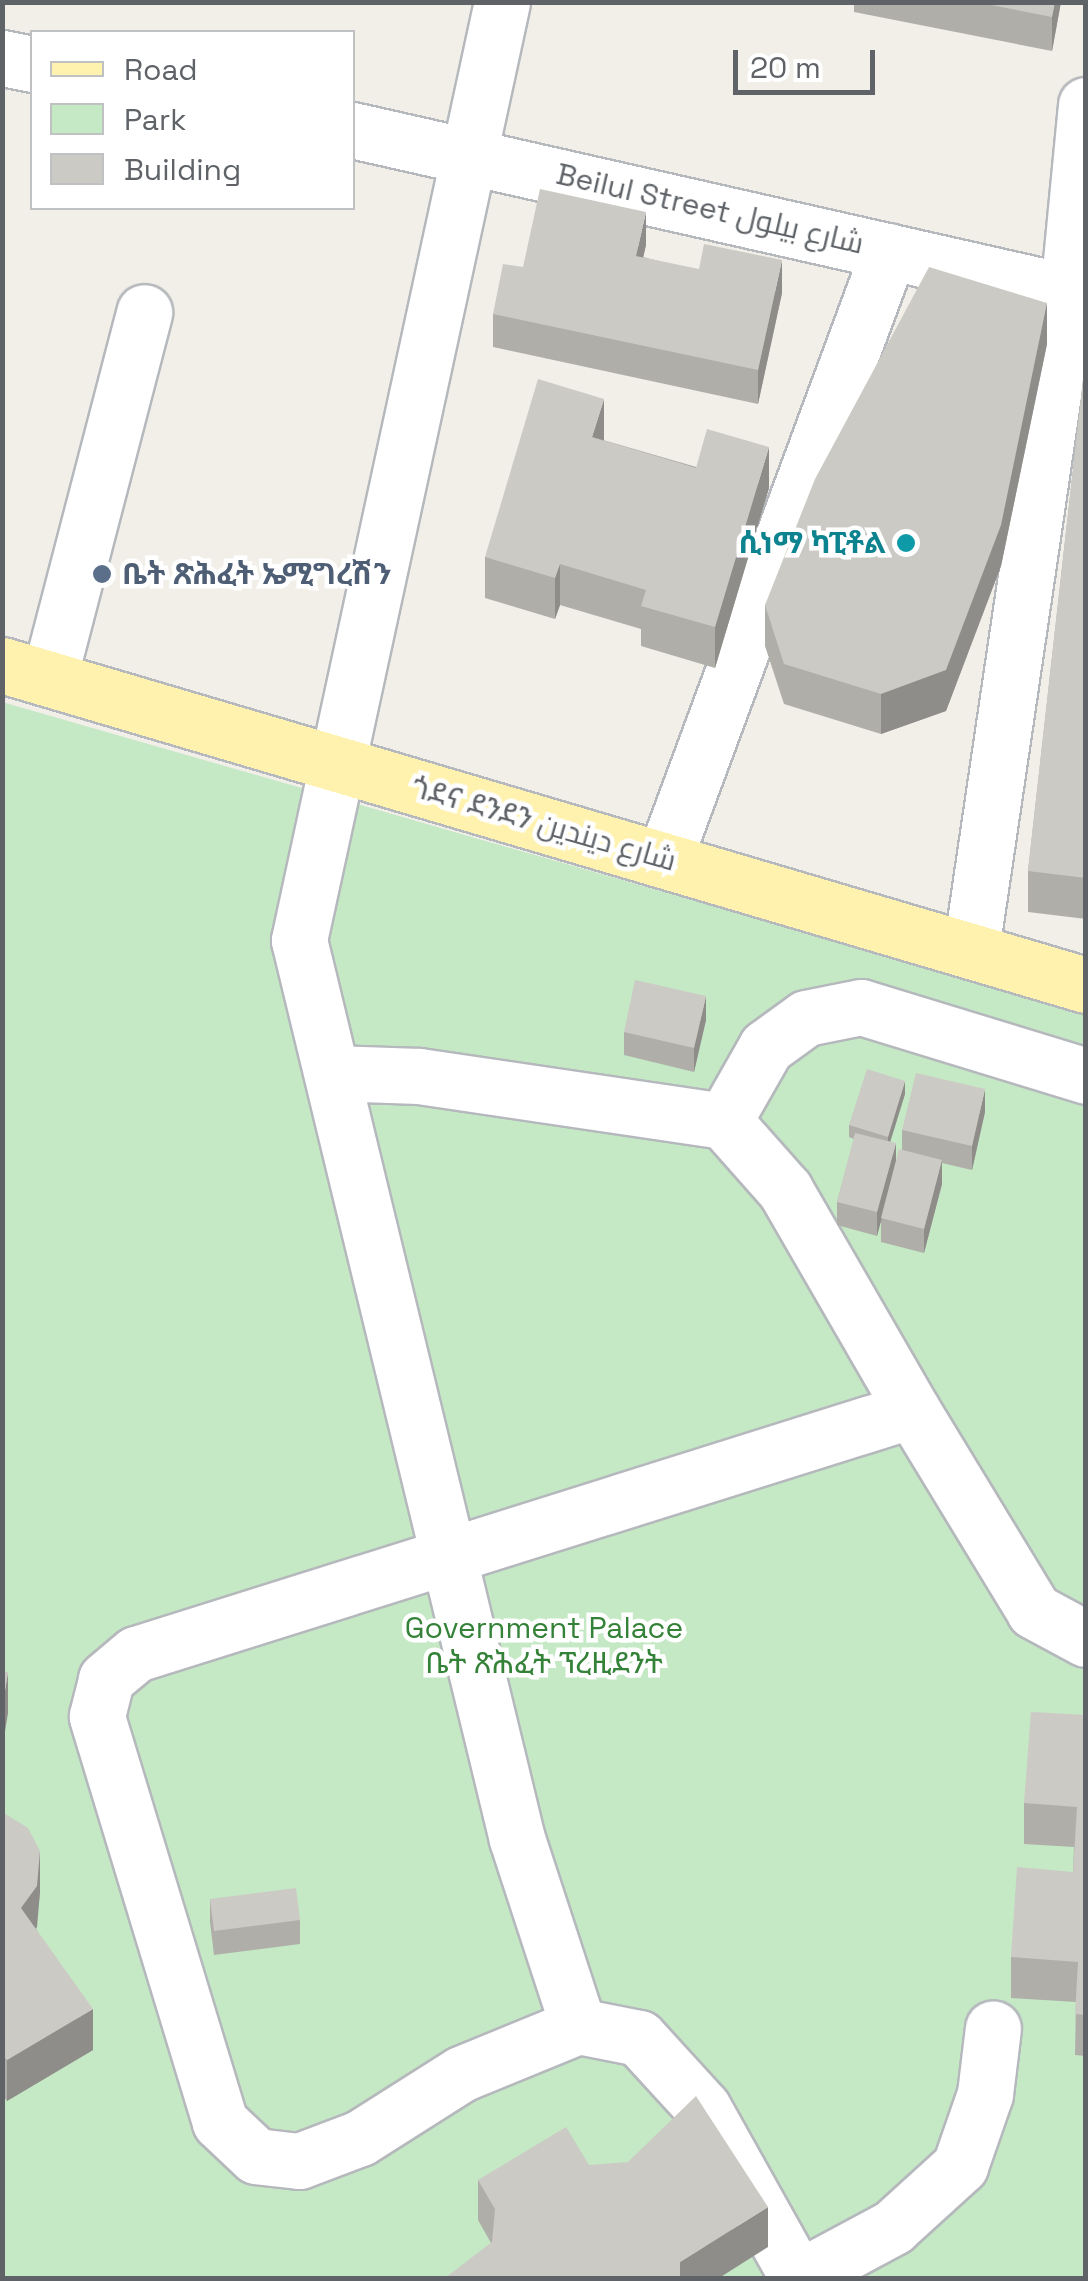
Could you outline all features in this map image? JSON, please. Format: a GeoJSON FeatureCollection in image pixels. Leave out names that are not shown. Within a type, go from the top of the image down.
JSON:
{"type":"FeatureCollection","features":[{"type":"Feature","properties":{"kind":"main road","name":"ጎደና ደንደን شارع ديندين"},"geometry":{"type":"LineString","coordinates":[[26,672],[1086,985]]}},
{"type":"Feature","properties":{"kind":"street"},"geometry":{"type":"LineString","coordinates":[[502,2],[476,154],[335,762],[299,940],[518,1839],[578,2026]]}},
{"type":"Feature","properties":{"kind":"street"},"geometry":{"type":"LineString","coordinates":[[2,58],[30,64]]}},
{"type":"Feature","properties":{"kind":"street"},"geometry":{"type":"LineString","coordinates":[[971,950],[1073,308],[1086,105]]}},
{"type":"Feature","properties":{"kind":"street","name":"Beilul Street شارع بيلول"},"geometry":{"type":"LineString","coordinates":[[355,131],[476,154],[890,251],[1073,308]]}},
{"type":"Feature","properties":{"kind":"street"},"geometry":{"type":"LineString","coordinates":[[664,859],[890,251]]}},
{"type":"Feature","properties":{"kind":"street"},"geometry":{"type":"LineString","coordinates":[[26,672],[144,312]]}},
{"type":"Feature","properties":{"kind":"street"},"geometry":{"type":"LineString","coordinates":[[724,1121],[766,1046],[806,1018],[860,1007],[1086,1076]]}},
{"type":"Feature","properties":{"kind":"street"},"geometry":{"type":"LineString","coordinates":[[332,1073],[419,1076],[724,1121],[786,1190],[912,1410],[1034,1611],[1086,1639]]}},
{"type":"Feature","properties":{"kind":"street"},"geometry":{"type":"LineString","coordinates":[[912,1410],[136,1654],[106,1678],[97,1716],[220,2122],[256,2156],[299,2160],[360,2138],[461,2074],[578,2026],[639,2038],[676,2073],[798,2278],[893,2227],[960,2166],[985,2094],[993,2028]]}},
{"type":"Feature","properties":{"kind":"green space","name":"Government Palace ቤት ጽሕፈት ፕረዚደንት"},"geometry":{"type":"Polygon","coordinates":[[[2,702],[1085,1013],[1085,2278],[3,2278],[2,702]]]}},
{"type":"Feature","properties":{"kind":"building"},"geometry":{"type":"Polygon","coordinates":[[[976,2],[1055,2],[1052,17],[976,2]]]}},
{"type":"Feature","properties":{"kind":"building"},"geometry":{"type":"Polygon","coordinates":[[[540,189],[646,212],[636,256],[699,269],[704,244],[782,260],[758,370],[493,314],[503,264],[523,267],[540,189]]]}},
{"type":"Feature","properties":{"kind":"building","name":"ሲነማ ካፒቶል"},"geometry":{"type":"Polygon","coordinates":[[[929,267],[1047,303],[1001,525],[946,670],[881,694],[784,664],[765,605],[815,479],[929,267]]]}},
{"type":"Feature","properties":{"kind":"building"},"geometry":{"type":"Polygon","coordinates":[[[1086,353],[1086,878],[1028,871],[1086,353]]]}},
{"type":"Feature","properties":{"kind":"building"},"geometry":{"type":"Polygon","coordinates":[[[538,379],[604,399],[592,437],[696,468],[707,429],[769,447],[715,627],[641,606],[646,590],[560,564],[555,578],[485,557],[538,379]]]}},
{"type":"Feature","properties":{"kind":"building"},"geometry":{"type":"Polygon","coordinates":[[[635,980],[706,996],[694,1048],[624,1032],[635,980]]]}},
{"type":"Feature","properties":{"kind":"building"},"geometry":{"type":"Polygon","coordinates":[[[867,1069],[905,1081],[888,1137],[849,1125],[867,1069]]]}},
{"type":"Feature","properties":{"kind":"building"},"geometry":{"type":"Polygon","coordinates":[[[916,1073],[985,1089],[972,1146],[902,1130],[916,1073]]]}},
{"type":"Feature","properties":{"kind":"building"},"geometry":{"type":"Polygon","coordinates":[[[855,1133],[896,1143],[877,1212],[837,1202],[855,1133]]]}},
{"type":"Feature","properties":{"kind":"building"},"geometry":{"type":"Polygon","coordinates":[[[899,1149],[942,1160],[924,1229],[881,1218],[899,1149]]]}},
{"type":"Feature","properties":{"kind":"building"},"geometry":{"type":"Polygon","coordinates":[[[2,1671],[8,1672],[2,1709],[2,1671]]]}},
{"type":"Feature","properties":{"kind":"building"},"geometry":{"type":"Polygon","coordinates":[[[1031,1712],[1086,1715],[1086,2015],[1075,2014],[1078,1962],[1011,1957],[1017,1867],[1073,1872],[1077,1807],[1024,1803],[1031,1712]]]}},
{"type":"Feature","properties":{"kind":"building"},"geometry":{"type":"Polygon","coordinates":[[[2,1812],[28,1828],[40,1851],[37,1886],[21,1908],[93,2009],[7,2060],[2,2054],[2,1812]]]}},
{"type":"Feature","properties":{"kind":"building"},"geometry":{"type":"Polygon","coordinates":[[[296,1888],[300,1920],[214,1931],[210,1899],[296,1888]]]}},
{"type":"Feature","properties":{"kind":"building"},"geometry":{"type":"Polygon","coordinates":[[[696,2096],[768,2207],[680,2262],[680,2278],[445,2278],[492,2242],[495,2209],[478,2180],[566,2127],[589,2165],[628,2162],[696,2096]]]}},
{"type":"Feature","properties":{"kind":"place","name":"ሲነማ ካፒቶል"},"geometry":{"type":"Point","coordinates":[906,543]}},
{"type":"Feature","properties":{"kind":"place","name":"ቤት ጽሕፈት ኤሚግረሽን"},"geometry":{"type":"Point","coordinates":[102,574]}}]}
